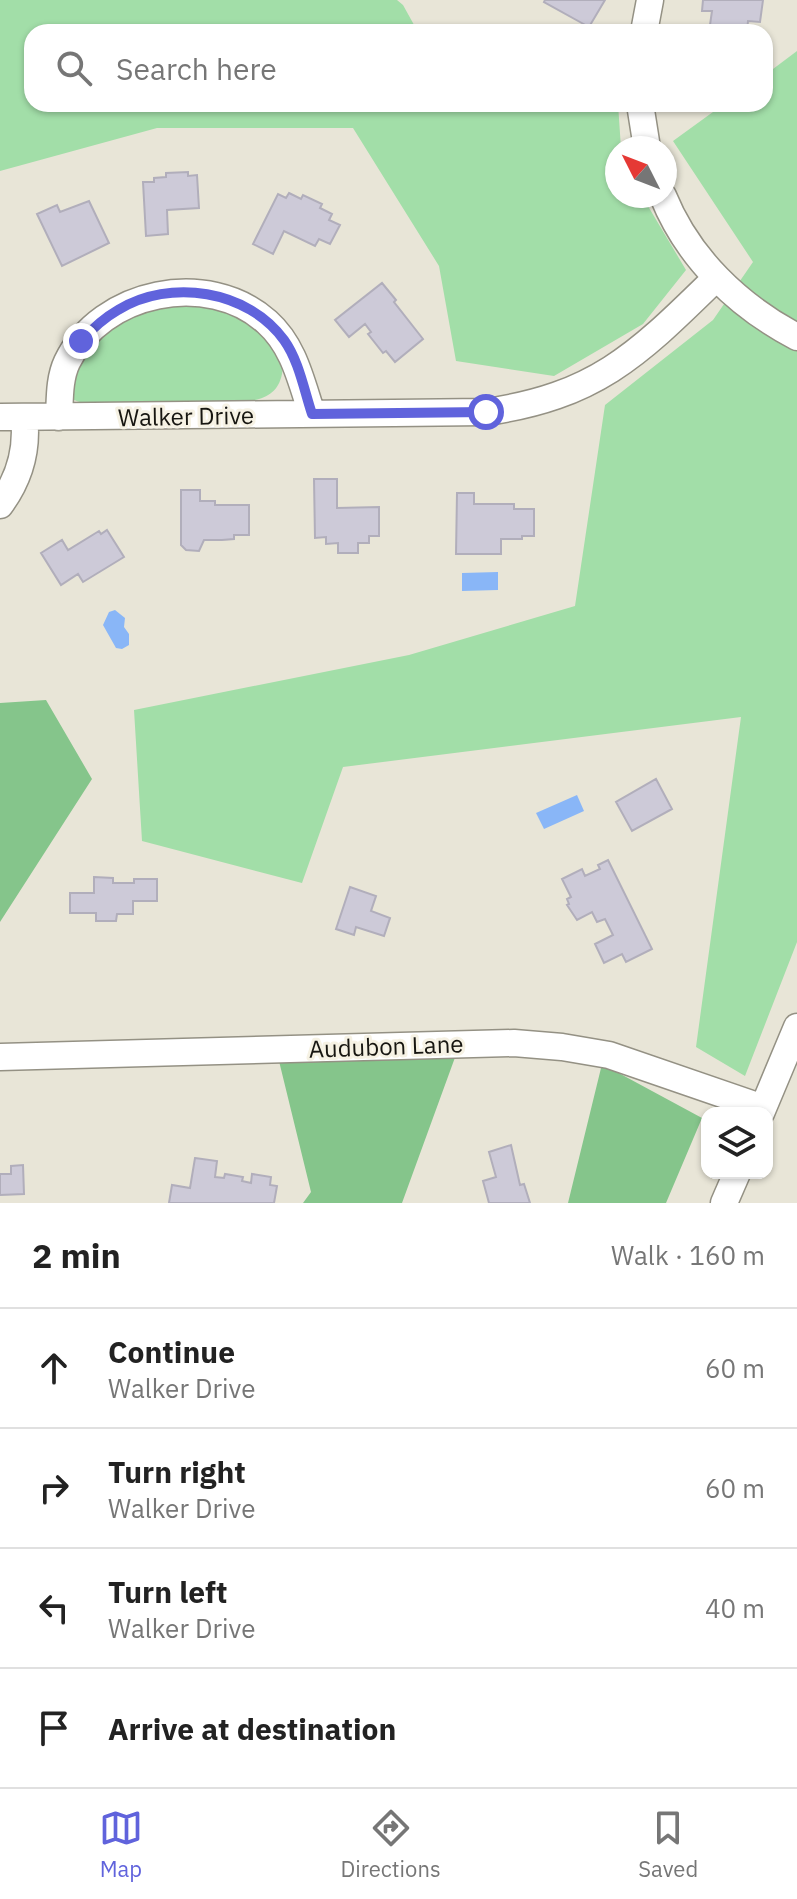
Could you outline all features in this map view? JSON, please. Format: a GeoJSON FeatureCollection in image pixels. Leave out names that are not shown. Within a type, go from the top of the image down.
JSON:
{"type":"FeatureCollection","features":[{"type":"Feature","properties":{"kind":"street"},"geometry":{"type":"LineString","coordinates":[[646,24],[650,0]]}},
{"type":"Feature","properties":{"kind":"street"},"geometry":{"type":"LineString","coordinates":[[641,112],[645,136]]}},
{"type":"Feature","properties":{"kind":"street"},"geometry":{"type":"LineString","coordinates":[[669,208],[688,243],[716,278],[761,316],[797,337]]}},
{"type":"Feature","properties":{"kind":"street","name":"Walker Drive"},"geometry":{"type":"LineString","coordinates":[[12,417],[486,412],[520,407],[558,396],[599,378],[628,360],[716,278]]}},
{"type":"Feature","properties":{"kind":"street"},"geometry":{"type":"LineString","coordinates":[[59,417],[62,378],[67,362],[81,341],[97,324],[120,309],[143,298],[170,293],[198,293],[225,298],[267,322],[284,340],[294,358],[312,414]]}},
{"type":"Feature","properties":{"kind":"street","name":"Walker Drive"},"geometry":{"type":"LineString","coordinates":[[0,505],[13,487],[21,466],[26,434],[12,417]]}},
{"type":"Feature","properties":{"kind":"street"},"geometry":{"type":"LineString","coordinates":[[763,1107],[797,1027]]}},
{"type":"Feature","properties":{"kind":"street","name":"Audubon Lane"},"geometry":{"type":"LineString","coordinates":[[0,1057],[514,1043],[609,1055],[754,1107]]}},
{"type":"Feature","properties":{"kind":"street"},"geometry":{"type":"LineString","coordinates":[[724,1203],[734,1179]]}},
{"type":"Feature","properties":{"kind":"green space"},"geometry":{"type":"Polygon","coordinates":[[[0,0],[397,0],[414,24],[24,24],[24,112],[619,112],[620,136],[605,136],[605,208],[649,208],[686,270],[643,324],[554,376],[456,361],[439,266],[353,128],[157,128],[0,171],[0,0]]]}},
{"type":"Feature","properties":{"kind":"green space"},"geometry":{"type":"Polygon","coordinates":[[[797,51],[797,942],[745,1076],[696,1047],[741,717],[343,767],[302,883],[142,841],[134,710],[409,655],[575,606],[605,405],[713,320],[753,262],[677,147],[677,138],[713,112],[773,112],[773,69],[797,51]]]}},
{"type":"Feature","properties":{"kind":"green space"},"geometry":{"type":"Polygon","coordinates":[[[208,303],[246,320],[278,348],[282,374],[269,394],[246,402],[82,403],[74,400],[70,385],[87,342],[143,306],[208,303]]]}},
{"type":"Feature","properties":{"kind":"green space"},"geometry":{"type":"Polygon","coordinates":[[[46,700],[92,779],[0,922],[0,703],[46,700]]]}},
{"type":"Feature","properties":{"kind":"green space"},"geometry":{"type":"Polygon","coordinates":[[[461,1041],[402,1203],[303,1203],[311,1192],[279,1061],[461,1041]]]}},
{"type":"Feature","properties":{"kind":"green space"},"geometry":{"type":"Polygon","coordinates":[[[602,1064],[701,1117],[666,1203],[568,1203],[602,1064]]]}},
{"type":"Feature","properties":{"kind":"water"},"geometry":{"type":"Polygon","coordinates":[[[498,572],[498,590],[462,591],[462,573],[498,572]]]}},
{"type":"Feature","properties":{"kind":"water"},"geometry":{"type":"Polygon","coordinates":[[[115,610],[125,618],[124,627],[129,634],[129,645],[122,649],[116,648],[103,625],[109,612],[115,610]]]}},
{"type":"Feature","properties":{"kind":"water"},"geometry":{"type":"Polygon","coordinates":[[[577,795],[584,811],[544,829],[536,813],[577,795]]]}},
{"type":"Feature","properties":{"kind":"building"},"geometry":{"type":"Polygon","coordinates":[[[605,0],[591,24],[584,24],[544,2],[605,0]]]}},
{"type":"Feature","properties":{"kind":"building"},"geometry":{"type":"Polygon","coordinates":[[[703,0],[763,0],[760,22],[710,24],[712,11],[702,11],[703,0]]]}},
{"type":"Feature","properties":{"kind":"building"},"geometry":{"type":"Polygon","coordinates":[[[188,172],[188,176],[197,175],[199,208],[167,210],[168,234],[146,236],[143,182],[154,182],[154,178],[166,177],[166,173],[188,172]]]}},
{"type":"Feature","properties":{"kind":"building"},"geometry":{"type":"Polygon","coordinates":[[[289,193],[301,199],[303,195],[322,204],[320,208],[332,214],[329,220],[340,225],[330,244],[319,239],[315,246],[284,231],[273,254],[253,244],[278,194],[286,198],[289,193]]]}},
{"type":"Feature","properties":{"kind":"building"},"geometry":{"type":"Polygon","coordinates":[[[89,201],[109,243],[62,266],[37,214],[57,205],[60,212],[89,201]]]}},
{"type":"Feature","properties":{"kind":"building"},"geometry":{"type":"Polygon","coordinates":[[[382,283],[423,339],[395,362],[368,334],[371,332],[365,324],[349,337],[335,320],[382,283]]]}},
{"type":"Feature","properties":{"kind":"building"},"geometry":{"type":"Polygon","coordinates":[[[314,479],[337,479],[337,508],[379,507],[379,536],[369,536],[369,543],[358,543],[358,553],[338,553],[338,543],[326,544],[326,537],[315,538],[314,479]]]}},
{"type":"Feature","properties":{"kind":"building"},"geometry":{"type":"Polygon","coordinates":[[[181,490],[200,490],[200,501],[215,501],[215,505],[249,505],[249,535],[204,540],[199,551],[186,550],[181,545],[181,490]]]}},
{"type":"Feature","properties":{"kind":"building"},"geometry":{"type":"Polygon","coordinates":[[[457,493],[474,493],[474,504],[514,504],[514,509],[534,509],[534,536],[501,539],[501,554],[456,554],[457,493]]]}},
{"type":"Feature","properties":{"kind":"building"},"geometry":{"type":"Polygon","coordinates":[[[107,530],[124,557],[83,582],[78,574],[61,585],[41,553],[62,540],[68,550],[99,531],[101,534],[107,530]]]}},
{"type":"Feature","properties":{"kind":"building"},"geometry":{"type":"Polygon","coordinates":[[[656,779],[672,809],[632,831],[616,802],[656,779]]]}},
{"type":"Feature","properties":{"kind":"building"},"geometry":{"type":"Polygon","coordinates":[[[608,860],[652,949],[626,962],[622,954],[604,963],[595,944],[613,935],[605,919],[597,922],[592,912],[577,920],[567,905],[567,899],[571,897],[562,879],[582,869],[585,876],[600,869],[598,865],[608,860]]]}},
{"type":"Feature","properties":{"kind":"building"},"geometry":{"type":"Polygon","coordinates":[[[94,877],[113,878],[113,883],[157,879],[157,901],[133,901],[133,914],[117,914],[116,921],[96,921],[96,913],[70,913],[70,893],[94,893],[94,877]]]}},
{"type":"Feature","properties":{"kind":"building"},"geometry":{"type":"Polygon","coordinates":[[[350,887],[376,896],[371,911],[390,918],[384,936],[356,927],[354,935],[336,929],[350,887]]]}},
{"type":"Feature","properties":{"kind":"building"},"geometry":{"type":"Polygon","coordinates":[[[511,1145],[520,1185],[524,1184],[530,1203],[489,1203],[483,1181],[496,1177],[489,1152],[511,1145]]]}},
{"type":"Feature","properties":{"kind":"building"},"geometry":{"type":"Polygon","coordinates":[[[195,1158],[217,1161],[215,1177],[224,1178],[225,1174],[243,1177],[242,1181],[251,1183],[252,1174],[271,1177],[270,1185],[277,1186],[274,1203],[169,1203],[172,1185],[190,1188],[195,1158]]]}},
{"type":"Feature","properties":{"kind":"building"},"geometry":{"type":"Polygon","coordinates":[[[23,1165],[24,1194],[0,1195],[0,1174],[11,1174],[11,1166],[23,1165]]]}},
{"type":"Feature","properties":{"kind":"route"},"geometry":{"type":"LineString","coordinates":[[81,341],[97,324],[143,298],[170,293],[198,293],[225,298],[249,309],[284,340],[294,358],[312,414],[486,412]]}}]}
